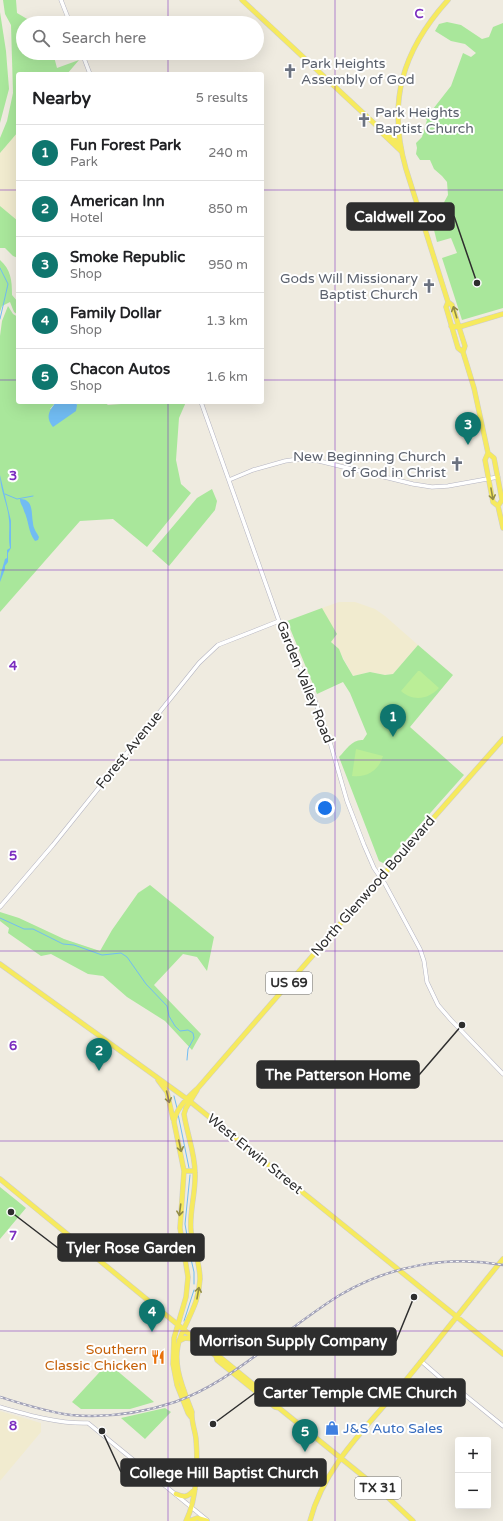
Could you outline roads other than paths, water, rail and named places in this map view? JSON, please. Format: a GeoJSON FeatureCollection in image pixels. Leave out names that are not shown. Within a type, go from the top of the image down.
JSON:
{"type":"FeatureCollection","features":[{"type":"Feature","properties":{"kind":"main road"},"geometry":{"type":"LineString","coordinates":[[242,0],[259,16]]}},
{"type":"Feature","properties":{"kind":"main road"},"geometry":{"type":"LineString","coordinates":[[448,0],[425,27],[412,51],[404,71],[399,93],[398,126],[401,152],[448,302],[452,305],[465,346],[463,352],[478,405],[488,453],[486,460],[493,502],[498,506],[503,528]]}},
{"type":"Feature","properties":{"kind":"main road"},"geometry":{"type":"LineString","coordinates":[[264,21],[379,128],[400,145]]}},
{"type":"Feature","properties":{"kind":"main road"},"geometry":{"type":"LineString","coordinates":[[379,128],[381,132],[401,152]]}},
{"type":"Feature","properties":{"kind":"main road"},"geometry":{"type":"LineString","coordinates":[[448,302],[446,307],[451,326],[458,348],[463,352]]}},
{"type":"Feature","properties":{"kind":"main road"},"geometry":{"type":"LineString","coordinates":[[451,326],[459,327],[503,314]]}},
{"type":"Feature","properties":{"kind":"main road"},"geometry":{"type":"LineString","coordinates":[[488,453],[494,458],[498,477],[502,500],[498,506]]}},
{"type":"Feature","properties":{"kind":"main road","name":"North Glenwood Boulevard"},"geometry":{"type":"LineString","coordinates":[[189,1100],[191,1094],[197,1089],[503,739]]}},
{"type":"Feature","properties":{"kind":"main road","name":"West Erwin Street"},"geometry":{"type":"LineString","coordinates":[[0,964],[189,1100],[503,1354]]}},
{"type":"Feature","properties":{"kind":"main road"},"geometry":{"type":"LineString","coordinates":[[155,1075],[167,1092],[184,1171],[180,1228],[188,1277],[188,1291],[177,1324],[173,1350],[173,1370],[179,1391],[191,1417]]}},
{"type":"Feature","properties":{"kind":"main road","name":"US 69"},"geometry":{"type":"LineString","coordinates":[[185,1110],[189,1100]]}},
{"type":"Feature","properties":{"kind":"main road","name":"US 69"},"geometry":{"type":"LineString","coordinates":[[174,1122],[175,1115],[189,1100]]}},
{"type":"Feature","properties":{"kind":"main road"},"geometry":{"type":"LineString","coordinates":[[187,1521],[195,1489],[196,1443],[191,1417],[192,1412],[179,1375],[177,1358],[179,1341],[196,1302],[199,1287],[199,1268],[192,1238],[191,1225],[195,1190],[195,1171],[184,1115],[185,1110],[192,1107],[201,1110]]}},
{"type":"Feature","properties":{"kind":"main road"},"geometry":{"type":"LineString","coordinates":[[184,1171],[195,1171]]}},
{"type":"Feature","properties":{"kind":"main road","name":"TX 31"},"geometry":{"type":"LineString","coordinates":[[0,1179],[184,1329],[216,1356],[217,1360],[379,1489],[413,1521]]}},
{"type":"Feature","properties":{"kind":"main road"},"geometry":{"type":"LineString","coordinates":[[310,1521],[322,1488],[341,1458],[503,1259]]}},
{"type":"Feature","properties":{"kind":"main road"},"geometry":{"type":"LineString","coordinates":[[167,1316],[177,1315],[182,1311]]}},
{"type":"Feature","properties":{"kind":"main road"},"geometry":{"type":"LineString","coordinates":[[179,1341],[185,1338],[195,1339]]}},
{"type":"Feature","properties":{"kind":"main road"},"geometry":{"type":"LineString","coordinates":[[176,1494],[186,1497],[195,1489]]}},
{"type":"Feature","properties":{"kind":"main road"},"geometry":{"type":"LineString","coordinates":[[187,1521],[197,1518],[207,1521]]}},
{"type":"Feature","properties":{"kind":"street"},"geometry":{"type":"LineString","coordinates":[[61,0],[67,16]]}},
{"type":"Feature","properties":{"kind":"street"},"geometry":{"type":"LineString","coordinates":[[85,60],[89,72]]}},
{"type":"Feature","properties":{"kind":"street","name":"Garden Valley Road"},"geometry":{"type":"LineString","coordinates":[[202,404],[279,621],[314,698],[330,742],[347,801],[370,858],[422,955],[427,982],[438,1005],[450,1020],[503,1074]]}},
{"type":"Feature","properties":{"kind":"street"},"geometry":{"type":"LineString","coordinates":[[229,480],[253,470],[285,461],[299,459],[319,461],[413,484],[432,487],[448,486],[498,477]]}},
{"type":"Feature","properties":{"kind":"street","name":"Forest Avenue"},"geometry":{"type":"LineString","coordinates":[[0,906],[53,845],[199,663],[218,645],[279,621]]}},
{"type":"Feature","properties":{"kind":"street"},"geometry":{"type":"LineString","coordinates":[[421,1361],[444,1381],[460,1391],[503,1426]]}},
{"type":"Feature","properties":{"kind":"street"},"geometry":{"type":"LineString","coordinates":[[0,1407],[30,1415],[74,1423],[88,1422],[207,1521]]}},
{"type":"Feature","properties":{"kind":"water"},"geometry":{"type":"Polygon","coordinates":[[[54,404],[77,405],[76,411],[53,427],[49,420],[51,408],[54,404]]]}},
{"type":"Feature","properties":{"kind":"water"},"geometry":{"type":"Polygon","coordinates":[[[0,475],[11,521],[11,548],[8,553],[8,562],[5,566],[0,582],[0,576],[5,559],[7,558],[7,550],[10,548],[8,514],[1,486],[0,475]]]}},
{"type":"Feature","properties":{"kind":"water"},"geometry":{"type":"Polygon","coordinates":[[[20,499],[28,501],[30,504],[34,527],[39,537],[38,540],[35,541],[31,534],[20,499]]]}},
{"type":"Feature","properties":{"kind":"waterway"},"geometry":{"type":"LineString","coordinates":[[0,268],[8,284],[0,319]]}},
{"type":"Feature","properties":{"kind":"waterway"},"geometry":{"type":"LineString","coordinates":[[5,494],[17,499],[33,496]]}},
{"type":"Feature","properties":{"kind":"waterway"},"geometry":{"type":"LineString","coordinates":[[0,918],[24,929],[33,929],[63,944],[74,945],[102,955],[121,953],[127,957],[146,984],[167,1006],[169,1016],[175,1026],[180,1031],[188,1030],[193,1033],[194,1038],[188,1049],[187,1060]]}},
{"type":"Feature","properties":{"kind":"waterway"},"geometry":{"type":"LineString","coordinates":[[174,1096],[177,1108]]}},
{"type":"Feature","properties":{"kind":"waterway"},"geometry":{"type":"LineString","coordinates":[[178,1114],[189,1168]]}},
{"type":"Feature","properties":{"kind":"waterway"},"geometry":{"type":"LineString","coordinates":[[190,1175],[185,1224],[190,1253]]}},
{"type":"Feature","properties":{"kind":"waterway"},"geometry":{"type":"LineString","coordinates":[[191,1259],[194,1272],[194,1284]]}},
{"type":"Feature","properties":{"kind":"waterway"},"geometry":{"type":"LineString","coordinates":[[184,1321],[194,1290]]}},
{"type":"Feature","properties":{"kind":"railway"},"geometry":{"type":"LineString","coordinates":[[0,1397],[35,1408],[84,1416],[123,1414],[162,1406],[188,1397],[223,1378],[245,1364],[330,1301],[359,1285],[378,1277],[398,1270],[440,1262],[461,1261],[503,1265]]}},
{"type":"Feature","properties":{"kind":"place","name":"Park Heights Assembly of God"},"geometry":{"type":"Point","coordinates":[290,71]}},
{"type":"Feature","properties":{"kind":"place","name":"Park Heights Baptist Church"},"geometry":{"type":"Point","coordinates":[364,120]}},
{"type":"Feature","properties":{"kind":"place","name":"Caldwell Zoo"},"geometry":{"type":"Point","coordinates":[477,283]}},
{"type":"Feature","properties":{"kind":"place","name":"Gods Will Missionary Baptist Church"},"geometry":{"type":"Point","coordinates":[429,286]}},
{"type":"Feature","properties":{"kind":"place","name":"Smoke Republic"},"geometry":{"type":"Point","coordinates":[468,445]}},
{"type":"Feature","properties":{"kind":"place","name":"New Beginning Church of God in Christ"},"geometry":{"type":"Point","coordinates":[457,464]}},
{"type":"Feature","properties":{"kind":"place","name":"Fun Forest Park"},"geometry":{"type":"Point","coordinates":[393,737]}},
{"type":"Feature","properties":{"kind":"place","name":"The Patterson Home"},"geometry":{"type":"Point","coordinates":[462,1025]}},
{"type":"Feature","properties":{"kind":"place","name":"American Inn"},"geometry":{"type":"Point","coordinates":[99,1071]}},
{"type":"Feature","properties":{"kind":"place","name":"Tyler Rose Garden"},"geometry":{"type":"Point","coordinates":[11,1212]}},
{"type":"Feature","properties":{"kind":"place","name":"Morrison Supply Company"},"geometry":{"type":"Point","coordinates":[414,1297]}},
{"type":"Feature","properties":{"kind":"place","name":"Family Dollar"},"geometry":{"type":"Point","coordinates":[152,1332]}},
{"type":"Feature","properties":{"kind":"place","name":"Southern Classic Chicken"},"geometry":{"type":"Point","coordinates":[158,1357]}},
{"type":"Feature","properties":{"kind":"place","name":"Carter Temple CME Church"},"geometry":{"type":"Point","coordinates":[213,1424]}},
{"type":"Feature","properties":{"kind":"place","name":"J&S Auto Sales"},"geometry":{"type":"Point","coordinates":[332,1428]}},
{"type":"Feature","properties":{"kind":"place","name":"College Hill Baptist Church"},"geometry":{"type":"Point","coordinates":[102,1431]}},
{"type":"Feature","properties":{"kind":"place","name":"Chacon Autos"},"geometry":{"type":"Point","coordinates":[305,1452]}}]}
